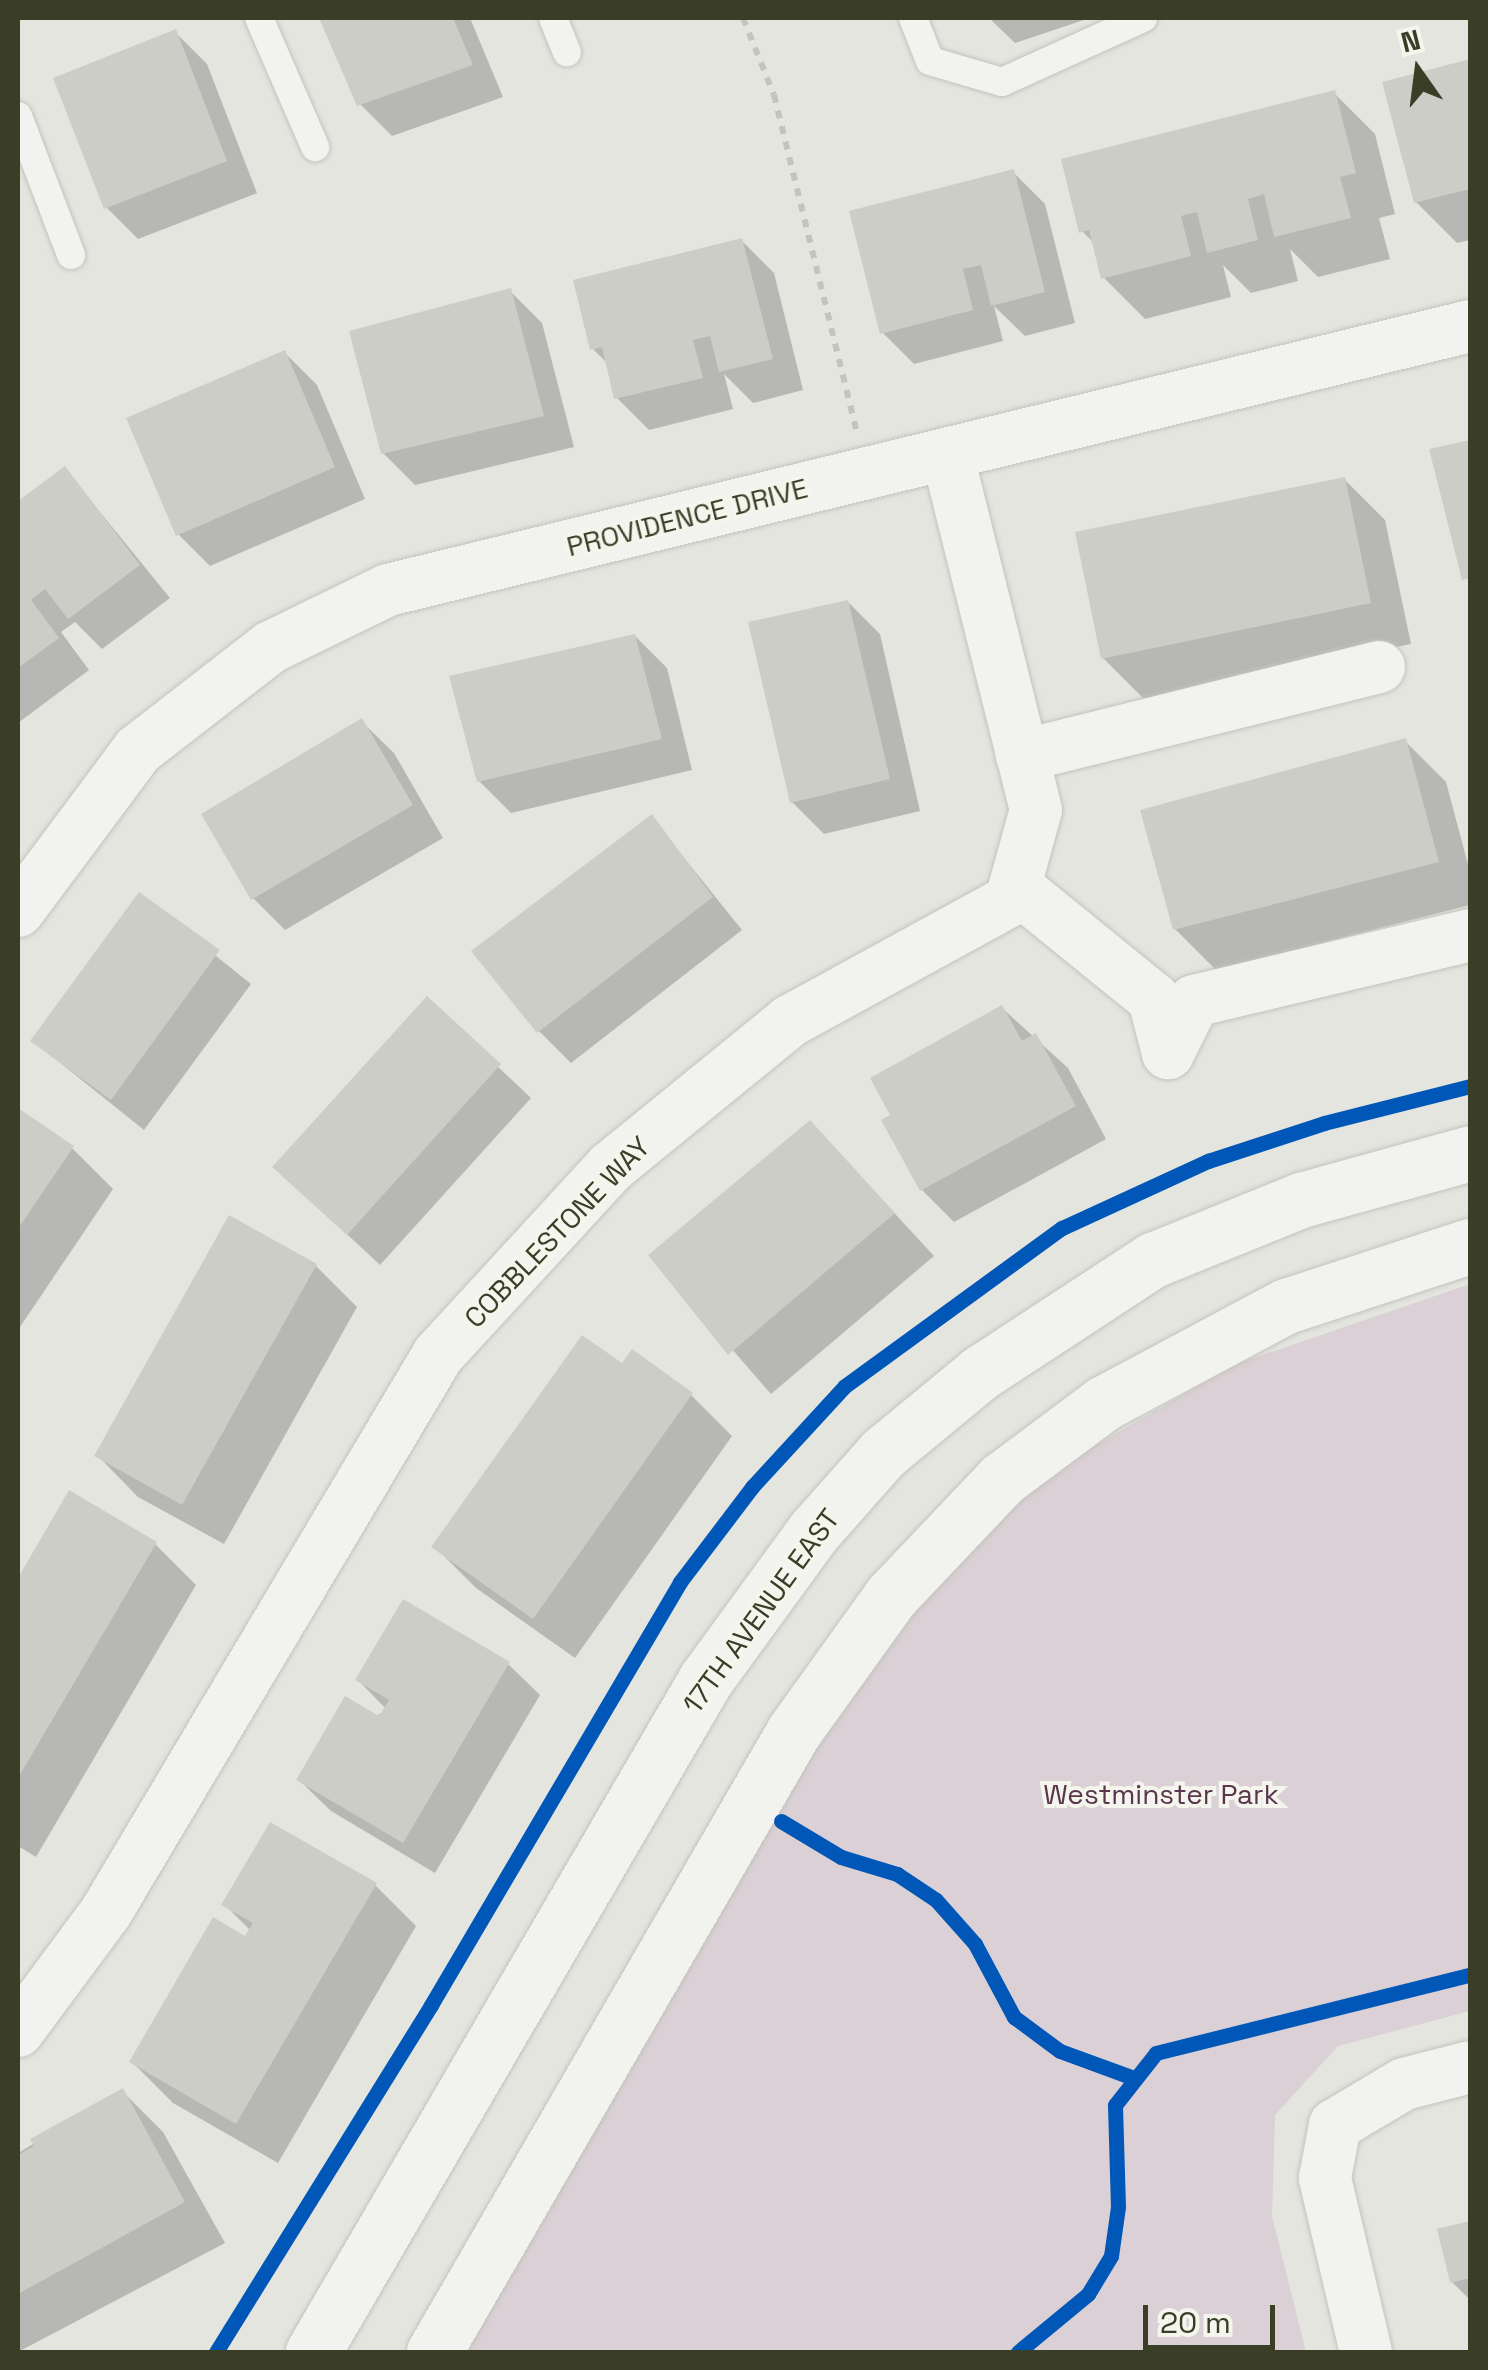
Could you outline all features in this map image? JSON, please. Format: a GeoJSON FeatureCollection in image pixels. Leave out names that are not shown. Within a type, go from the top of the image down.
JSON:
{"type":"FeatureCollection","features":[{"type":"Feature","properties":{"kind":"street","name":"PROVIDENCE DRIVE"},"geometry":{"type":"LineString","coordinates":[[18,911],[138,750],[271,647],[388,590],[1470,326]]}},
{"type":"Feature","properties":{"kind":"street"},"geometry":{"type":"LineString","coordinates":[[947,454],[1036,810],[1015,886],[1154,999],[1168,1053],[1194,1001],[1470,935]]}},
{"type":"Feature","properties":{"kind":"street"},"geometry":{"type":"LineString","coordinates":[[1022,756],[1379,667]]}},
{"type":"Feature","properties":{"kind":"street","name":"COBBLESTONE WAY"},"geometry":{"type":"LineString","coordinates":[[18,2031],[106,1912],[438,1355],[611,1167],[790,1020],[1012,900],[1015,886]]}},
{"type":"Feature","properties":{"kind":"street","name":"17TH AVENUE EAST"},"geometry":{"type":"LineString","coordinates":[[313,2352],[706,1679],[814,1531],[883,1453],[980,1373],[1153,1260],[1301,1200],[1470,1153]]}},
{"type":"Feature","properties":{"kind":"street"},"geometry":{"type":"LineString","coordinates":[[434,2352],[794,1731],[890,1596],[1002,1479],[1104,1403],[1286,1306],[1470,1246]]}},
{"type":"Feature","properties":{"kind":"street"},"geometry":{"type":"LineString","coordinates":[[1366,2352],[1325,2178],[1335,2125],[1404,2084],[1470,2067]]}},
{"type":"Feature","properties":{"kind":"lane"},"geometry":{"type":"LineString","coordinates":[[259,18],[315,148]]}},
{"type":"Feature","properties":{"kind":"lane"},"geometry":{"type":"LineString","coordinates":[[552,18],[566,52]]}},
{"type":"Feature","properties":{"kind":"lane"},"geometry":{"type":"LineString","coordinates":[[913,18],[930,62],[1002,82],[1144,18]]}},
{"type":"Feature","properties":{"kind":"lane"},"geometry":{"type":"LineString","coordinates":[[18,116],[71,255]]}},
{"type":"Feature","properties":{"kind":"path"},"geometry":{"type":"LineString","coordinates":[[743,18],[774,95],[867,473]]}},
{"type":"Feature","properties":{"kind":"green space","name":"Westminster Park"},"geometry":{"type":"Polygon","coordinates":[[[1470,1284],[1470,2011],[1338,2046],[1275,2115],[1272,2216],[1306,2352],[452,2352],[801,1754],[928,1588],[1053,1470],[1236,1364],[1470,1284]]]}},
{"type":"Feature","properties":{"kind":"building"},"geometry":{"type":"Polygon","coordinates":[[[319,18],[453,18],[473,65],[357,106],[319,18]]]}},
{"type":"Feature","properties":{"kind":"building"},"geometry":{"type":"Polygon","coordinates":[[[176,29],[227,161],[104,209],[53,78],[176,29]]]}},
{"type":"Feature","properties":{"kind":"building"},"geometry":{"type":"Polygon","coordinates":[[[1470,59],[1470,189],[1414,203],[1382,82],[1470,59]]]}},
{"type":"Feature","properties":{"kind":"building"},"geometry":{"type":"Polygon","coordinates":[[[1335,90],[1356,173],[1340,177],[1351,218],[1274,237],[1264,194],[1248,199],[1258,240],[1207,253],[1197,212],[1181,216],[1191,256],[1101,279],[1089,230],[1079,233],[1061,159],[1335,90]]]}},
{"type":"Feature","properties":{"kind":"building"},"geometry":{"type":"Polygon","coordinates":[[[1014,169],[1045,292],[991,306],[981,265],[963,269],[973,310],[880,334],[849,211],[1014,169]]]}},
{"type":"Feature","properties":{"kind":"building"},"geometry":{"type":"Polygon","coordinates":[[[742,238],[773,359],[719,372],[710,336],[693,340],[703,378],[614,399],[602,347],[590,350],[573,280],[742,238]]]}},
{"type":"Feature","properties":{"kind":"building"},"geometry":{"type":"Polygon","coordinates":[[[511,288],[544,416],[381,454],[349,331],[511,288]]]}},
{"type":"Feature","properties":{"kind":"building"},"geometry":{"type":"Polygon","coordinates":[[[285,350],[335,467],[176,536],[126,418],[285,350]]]}},
{"type":"Feature","properties":{"kind":"building"},"geometry":{"type":"Polygon","coordinates":[[[1470,440],[1470,578],[1462,580],[1429,449],[1470,440]]]}},
{"type":"Feature","properties":{"kind":"building"},"geometry":{"type":"Polygon","coordinates":[[[65,466],[140,565],[68,619],[45,589],[31,600],[59,638],[18,668],[18,501],[65,466]]]}},
{"type":"Feature","properties":{"kind":"building"},"geometry":{"type":"Polygon","coordinates":[[[1345,477],[1371,603],[1101,659],[1075,532],[1345,477]]]}},
{"type":"Feature","properties":{"kind":"building"},"geometry":{"type":"Polygon","coordinates":[[[848,600],[890,779],[790,803],[748,622],[848,600]]]}},
{"type":"Feature","properties":{"kind":"building"},"geometry":{"type":"Polygon","coordinates":[[[635,634],[662,739],[477,782],[449,676],[635,634]]]}},
{"type":"Feature","properties":{"kind":"building"},"geometry":{"type":"Polygon","coordinates":[[[362,718],[413,805],[251,900],[201,814],[362,718]]]}},
{"type":"Feature","properties":{"kind":"building"},"geometry":{"type":"Polygon","coordinates":[[[1406,738],[1439,862],[1173,930],[1140,810],[1406,738]]]}},
{"type":"Feature","properties":{"kind":"building"},"geometry":{"type":"Polygon","coordinates":[[[652,814],[713,897],[537,1033],[471,951],[652,814]]]}},
{"type":"Feature","properties":{"kind":"building"},"geometry":{"type":"Polygon","coordinates":[[[139,892],[220,950],[111,1100],[30,1041],[139,892]]]}},
{"type":"Feature","properties":{"kind":"building"},"geometry":{"type":"Polygon","coordinates":[[[427,996],[501,1064],[347,1235],[272,1167],[427,996]]]}},
{"type":"Feature","properties":{"kind":"building"},"geometry":{"type":"Polygon","coordinates":[[[1002,1005],[1022,1041],[1036,1033],[1076,1106],[920,1191],[881,1120],[890,1115],[870,1078],[1002,1005]]]}},
{"type":"Feature","properties":{"kind":"building"},"geometry":{"type":"Polygon","coordinates":[[[18,1108],[74,1146],[18,1229],[18,1108]]]}},
{"type":"Feature","properties":{"kind":"building"},"geometry":{"type":"Polygon","coordinates":[[[810,1120],[895,1213],[728,1355],[648,1255],[810,1120]]]}},
{"type":"Feature","properties":{"kind":"building"},"geometry":{"type":"Polygon","coordinates":[[[229,1215],[317,1264],[182,1505],[94,1456],[229,1215]]]}},
{"type":"Feature","properties":{"kind":"building"},"geometry":{"type":"Polygon","coordinates":[[[582,1335],[622,1363],[632,1349],[693,1393],[533,1619],[431,1547],[582,1335]]]}},
{"type":"Feature","properties":{"kind":"building"},"geometry":{"type":"Polygon","coordinates":[[[69,1490],[157,1542],[18,1778],[18,1578],[69,1490]]]}},
{"type":"Feature","properties":{"kind":"building"},"geometry":{"type":"Polygon","coordinates":[[[403,1599],[510,1662],[403,1843],[296,1780],[345,1696],[379,1716],[389,1700],[355,1680],[403,1599]]]}},
{"type":"Feature","properties":{"kind":"building"},"geometry":{"type":"Polygon","coordinates":[[[270,1822],[377,1883],[236,2124],[129,2062],[213,1917],[245,1936],[253,1923],[221,1905],[270,1822]]]}},
{"type":"Feature","properties":{"kind":"building"},"geometry":{"type":"Polygon","coordinates":[[[123,2088],[185,2202],[18,2294],[18,2155],[34,2146],[30,2139],[123,2088]]]}},
{"type":"Feature","properties":{"kind":"building"},"geometry":{"type":"Polygon","coordinates":[[[1470,2221],[1470,2278],[1450,2283],[1437,2229],[1470,2221]]]}},
{"type":"Feature","properties":{"kind":"cycle path"},"geometry":{"type":"LineString","coordinates":[[216,2352],[431,2005],[680,1582],[752,1487],[845,1386],[1062,1228],[1208,1161],[1324,1123],[1470,1086]]}},
{"type":"Feature","properties":{"kind":"cycle path"},"geometry":{"type":"LineString","coordinates":[[781,1821],[841,1857],[897,1874],[936,1900],[975,1944],[1014,2017],[1060,2051],[1131,2077]]}},
{"type":"Feature","properties":{"kind":"cycle path"},"geometry":{"type":"LineString","coordinates":[[1018,2352],[1088,2294],[1111,2256],[1118,2207],[1115,2105],[1156,2053],[1470,1975]]}}]}
